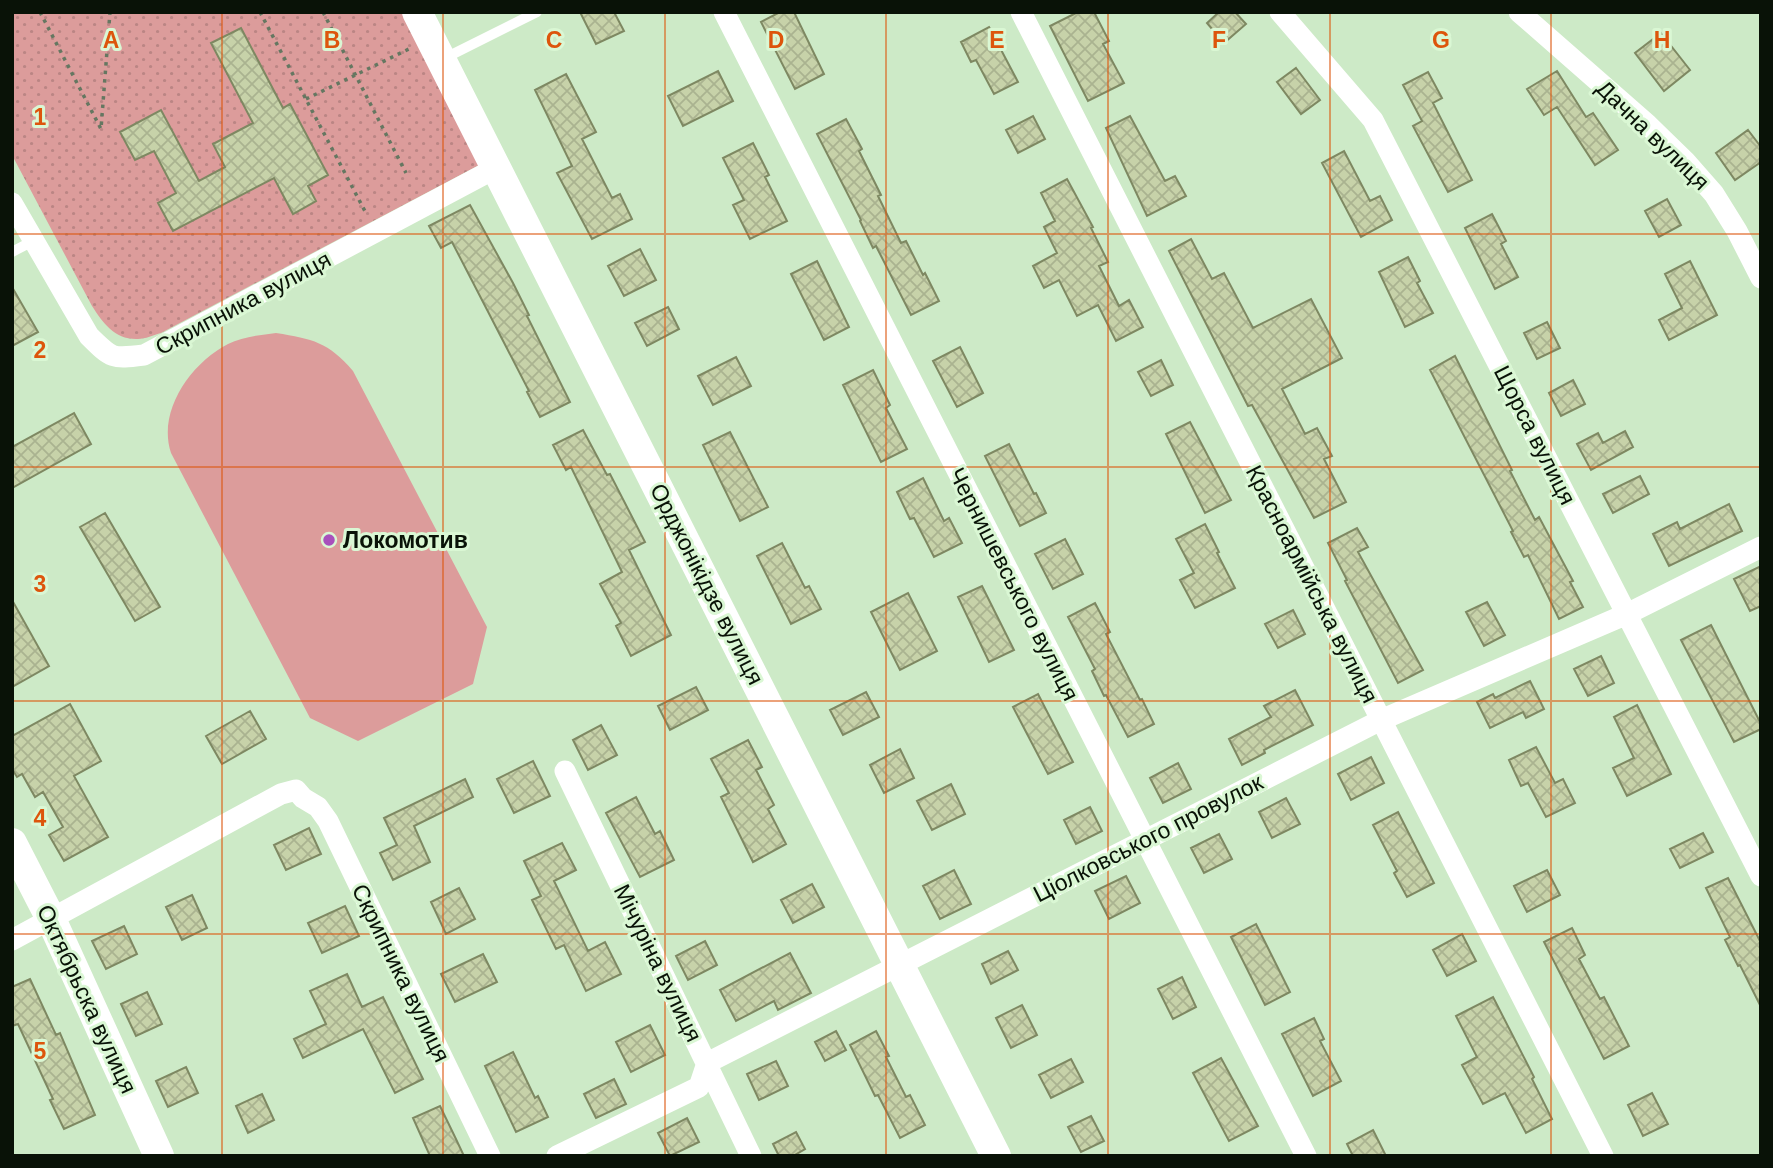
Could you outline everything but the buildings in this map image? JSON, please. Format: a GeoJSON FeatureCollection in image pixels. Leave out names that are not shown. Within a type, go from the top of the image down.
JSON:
{"type":"FeatureCollection","features":[{"type":"Feature","properties":{"kind":"main road","name":"Орджонікідзе вулиця"},"geometry":{"type":"LineString","coordinates":[[417,12],[996,1156]]}},
{"type":"Feature","properties":{"kind":"main road","name":"Октябрьска вулиця"},"geometry":{"type":"LineString","coordinates":[[12,844],[51,919],[159,1156]]}},
{"type":"Feature","properties":{"kind":"street","name":"Чернишевського вулиця"},"geometry":{"type":"LineString","coordinates":[[724,12],[1306,1156]]}},
{"type":"Feature","properties":{"kind":"street","name":"Красноармійська вулиця"},"geometry":{"type":"LineString","coordinates":[[1021,12],[1603,1156]]}},
{"type":"Feature","properties":{"kind":"street","name":"Щорса вулиця"},"geometry":{"type":"LineString","coordinates":[[1280,12],[1373,120],[1761,876]]}},
{"type":"Feature","properties":{"kind":"street","name":"Дачна вулиця"},"geometry":{"type":"LineString","coordinates":[[1519,12],[1648,125],[1685,162],[1714,194],[1761,278]]}},
{"type":"Feature","properties":{"kind":"street","name":"Скрипника вулиця"},"geometry":{"type":"LineString","coordinates":[[12,203],[89,336],[106,354],[118,358],[144,355],[496,168]]}},
{"type":"Feature","properties":{"kind":"street","name":"Ціолковського провулок"},"geometry":{"type":"LineString","coordinates":[[707,1063],[1381,720],[1627,614],[1761,547]]}},
{"type":"Feature","properties":{"kind":"street","name":"Мічуріна вулиця"},"geometry":{"type":"LineString","coordinates":[[565,771],[751,1156]]}},
{"type":"Feature","properties":{"kind":"street","name":"Скрипника вулиця"},"geometry":{"type":"LineString","coordinates":[[51,919],[281,794],[296,790],[318,807],[328,821],[490,1156]]}},
{"type":"Feature","properties":{"kind":"street"},"geometry":{"type":"LineString","coordinates":[[12,940],[51,919]]}},
{"type":"Feature","properties":{"kind":"street"},"geometry":{"type":"LineString","coordinates":[[557,1156],[699,1087],[707,1063]]}},
{"type":"Feature","properties":{"kind":"lane"},"geometry":{"type":"LineString","coordinates":[[436,51],[537,12]]}},
{"type":"Feature","properties":{"kind":"lane"},"geometry":{"type":"LineString","coordinates":[[12,252],[33,241]]}},
{"type":"Feature","properties":{"kind":"path"},"geometry":{"type":"LineString","coordinates":[[40,12],[101,129],[110,12]]}},
{"type":"Feature","properties":{"kind":"path"},"geometry":{"type":"LineString","coordinates":[[260,12],[376,232]]}},
{"type":"Feature","properties":{"kind":"path"},"geometry":{"type":"LineString","coordinates":[[323,12],[405,173]]}},
{"type":"Feature","properties":{"kind":"path"},"geometry":{"type":"LineString","coordinates":[[306,99],[425,41],[436,51]]}},
{"type":"Feature","properties":{"kind":"shaded area"},"geometry":{"type":"Polygon","coordinates":[[[12,12],[405,12],[483,163],[161,333],[141,339],[123,337],[105,324],[92,306],[12,155],[12,12]]]}},
{"type":"Feature","properties":{"kind":"shaded area","name":"Локомотив"},"geometry":{"type":"Polygon","coordinates":[[[276,333],[319,343],[336,354],[353,371],[487,627],[473,684],[358,741],[310,718],[171,453],[169,421],[180,390],[190,376],[214,352],[228,344],[276,333]]]}},
{"type":"Feature","properties":{"kind":"place","name":"Локомотив"},"geometry":{"type":"Point","coordinates":[329,540]}}]}
